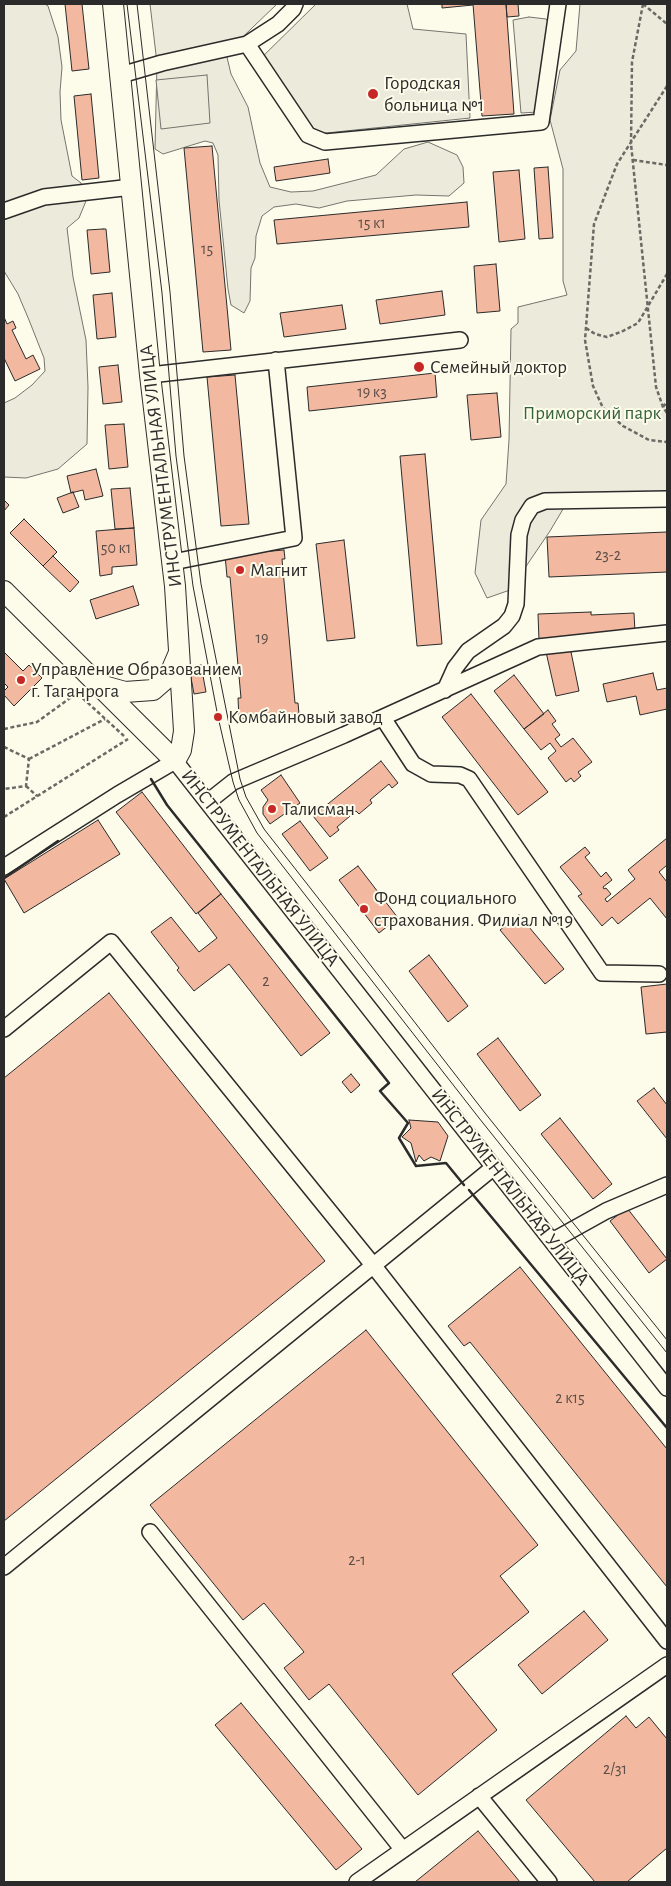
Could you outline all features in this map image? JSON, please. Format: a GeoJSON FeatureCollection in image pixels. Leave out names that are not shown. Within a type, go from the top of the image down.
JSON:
{"type":"FeatureCollection","features":[{"type":"Feature","properties":{"kind":"main road","name":"ИНСТРУМЕНТАЛЬНАЯ УЛИЦА"},"geometry":{"type":"LineString","coordinates":[[113,4],[150,375],[173,562],[184,731],[181,750],[175,761]]}},
{"type":"Feature","properties":{"kind":"main road"},"geometry":{"type":"LineString","coordinates":[[4,590],[175,761]]}},
{"type":"Feature","properties":{"kind":"main road"},"geometry":{"type":"LineString","coordinates":[[98,685],[125,692],[153,690],[169,676],[179,652]]}},
{"type":"Feature","properties":{"kind":"street"},"geometry":{"type":"LineString","coordinates":[[121,75],[162,63],[248,44],[278,24],[294,9],[295,4]]}},
{"type":"Feature","properties":{"kind":"street"},"geometry":{"type":"LineString","coordinates":[[248,44],[308,135],[325,142],[541,122],[554,5]]}},
{"type":"Feature","properties":{"kind":"street"},"geometry":{"type":"LineString","coordinates":[[4,211],[44,197],[132,187]]}},
{"type":"Feature","properties":{"kind":"street"},"geometry":{"type":"LineString","coordinates":[[150,375],[460,340]]}},
{"type":"Feature","properties":{"kind":"street"},"geometry":{"type":"LineString","coordinates":[[173,562],[294,538],[276,360]]}},
{"type":"Feature","properties":{"kind":"street"},"geometry":{"type":"LineString","coordinates":[[445,690],[455,668],[468,651],[504,626],[512,616],[516,604],[519,535],[523,520],[532,506],[545,501],[667,499]]}},
{"type":"Feature","properties":{"kind":"street"},"geometry":{"type":"LineString","coordinates":[[209,801],[233,782],[382,718],[538,647],[667,634]]}},
{"type":"Feature","properties":{"kind":"street"},"geometry":{"type":"LineString","coordinates":[[382,718],[413,764],[431,774],[460,774],[469,779],[602,973],[659,974]]}},
{"type":"Feature","properties":{"kind":"street"},"geometry":{"type":"LineString","coordinates":[[4,867],[117,795],[175,761]]}},
{"type":"Feature","properties":{"kind":"street","name":"ИНСТРУМЕНТАЛЬНАЯ УЛИЦА"},"geometry":{"type":"LineString","coordinates":[[175,761],[209,801],[667,1388]]}},
{"type":"Feature","properties":{"kind":"street"},"geometry":{"type":"LineString","coordinates":[[4,1029],[111,942],[373,1265],[667,1640]]}},
{"type":"Feature","properties":{"kind":"street"},"geometry":{"type":"LineString","coordinates":[[4,1567],[494,1166]]}},
{"type":"Feature","properties":{"kind":"street"},"geometry":{"type":"LineString","coordinates":[[552,1241],[606,1211],[667,1184]]}},
{"type":"Feature","properties":{"kind":"street"},"geometry":{"type":"LineString","coordinates":[[150,1532],[403,1850]]}},
{"type":"Feature","properties":{"kind":"street"},"geometry":{"type":"LineString","coordinates":[[357,1882],[667,1664]]}},
{"type":"Feature","properties":{"kind":"street"},"geometry":{"type":"LineString","coordinates":[[479,1796],[549,1882]]}},
{"type":"Feature","properties":{"kind":"path"},"geometry":{"type":"LineString","coordinates":[[667,24],[643,4],[632,62],[631,144],[656,387],[667,413]]}},
{"type":"Feature","properties":{"kind":"path"},"geometry":{"type":"LineString","coordinates":[[667,86],[618,164],[594,224],[585,340],[587,359],[594,386],[603,408],[622,426],[649,440],[667,442]]}},
{"type":"Feature","properties":{"kind":"path"},"geometry":{"type":"LineString","coordinates":[[632,160],[667,165]]}},
{"type":"Feature","properties":{"kind":"path"},"geometry":{"type":"LineString","coordinates":[[586,328],[595,334],[607,336],[623,331],[638,323],[667,274]]}},
{"type":"Feature","properties":{"kind":"path"},"geometry":{"type":"LineString","coordinates":[[663,407],[667,402]]}},
{"type":"Feature","properties":{"kind":"path"},"geometry":{"type":"LineString","coordinates":[[4,729],[37,722],[77,693],[128,739]]}},
{"type":"Feature","properties":{"kind":"path"},"geometry":{"type":"LineString","coordinates":[[29,759],[105,719]]}},
{"type":"Feature","properties":{"kind":"path"},"geometry":{"type":"LineString","coordinates":[[4,817],[128,739],[152,737]]}},
{"type":"Feature","properties":{"kind":"path"},"geometry":{"type":"LineString","coordinates":[[4,746],[29,759]]}},
{"type":"Feature","properties":{"kind":"path"},"geometry":{"type":"LineString","coordinates":[[26,786],[29,759]]}},
{"type":"Feature","properties":{"kind":"path"},"geometry":{"type":"LineString","coordinates":[[26,786],[37,796]]}},
{"type":"Feature","properties":{"kind":"path"},"geometry":{"type":"LineString","coordinates":[[4,789],[26,786]]}},
{"type":"Feature","properties":{"kind":"green space"},"geometry":{"type":"Polygon","coordinates":[[[4,4],[45,4],[48,6],[58,37],[62,67],[60,92],[61,120],[72,176],[81,183],[86,201],[79,218],[67,228],[73,277],[86,340],[88,387],[87,444],[58,469],[26,478],[4,477],[4,403],[15,398],[32,385],[45,371],[44,358],[29,320],[18,294],[4,271],[4,4]]]}},
{"type":"Feature","properties":{"kind":"green space"},"geometry":{"type":"Polygon","coordinates":[[[150,4],[277,4],[226,53],[231,74],[248,107],[260,163],[270,187],[291,192],[313,191],[376,175],[404,149],[428,142],[457,155],[463,167],[464,183],[449,196],[416,195],[347,201],[319,208],[296,204],[274,207],[262,216],[256,236],[255,258],[251,268],[250,301],[244,313],[231,305],[228,289],[219,200],[218,155],[213,143],[205,141],[163,154],[155,149],[157,63],[150,4]]]}},
{"type":"Feature","properties":{"kind":"green space"},"geometry":{"type":"Polygon","coordinates":[[[316,4],[407,4],[413,29],[466,34],[470,118],[307,135],[253,66],[316,4]]]}},
{"type":"Feature","properties":{"kind":"green space","name":"Приморский парк"},"geometry":{"type":"Polygon","coordinates":[[[580,4],[667,4],[667,494],[569,499],[510,590],[487,598],[475,573],[481,520],[506,484],[509,440],[511,329],[518,323],[518,307],[567,295],[563,281],[563,169],[550,120],[560,70],[576,51],[580,4]]]}},
{"type":"Feature","properties":{"kind":"green space"},"geometry":{"type":"Polygon","coordinates":[[[529,17],[546,19],[550,24],[538,112],[521,113],[513,20],[529,17]]]}},
{"type":"Feature","properties":{"kind":"shaded area"},"geometry":{"type":"Polygon","coordinates":[[[207,75],[210,123],[161,129],[156,80],[207,75]]]}},
{"type":"Feature","properties":{"kind":"building"},"geometry":{"type":"Polygon","coordinates":[[[65,4],[82,4],[89,69],[72,71],[65,4]]]}},
{"type":"Feature","properties":{"kind":"building"},"geometry":{"type":"Polygon","coordinates":[[[442,4],[473,4],[473,5],[442,8],[442,4]]]}},
{"type":"Feature","properties":{"kind":"building"},"geometry":{"type":"Polygon","coordinates":[[[473,4],[506,4],[514,114],[482,116],[473,4]]]}},
{"type":"Feature","properties":{"kind":"building"},"geometry":{"type":"Polygon","coordinates":[[[506,4],[518,4],[519,16],[507,17],[506,4]]]}},
{"type":"Feature","properties":{"kind":"building"},"geometry":{"type":"Polygon","coordinates":[[[91,94],[99,178],[82,180],[74,96],[91,94]]]}},
{"type":"Feature","properties":{"kind":"building"},"geometry":{"type":"Polygon","coordinates":[[[212,146],[231,350],[203,352],[184,148],[212,146]]]}},
{"type":"Feature","properties":{"kind":"building"},"geometry":{"type":"Polygon","coordinates":[[[328,159],[330,173],[276,181],[274,167],[328,159]]]}},
{"type":"Feature","properties":{"kind":"building"},"geometry":{"type":"Polygon","coordinates":[[[548,167],[553,238],[539,239],[534,168],[548,167]]]}},
{"type":"Feature","properties":{"kind":"building"},"geometry":{"type":"Polygon","coordinates":[[[519,170],[525,239],[499,242],[493,172],[519,170]]]}},
{"type":"Feature","properties":{"kind":"building"},"geometry":{"type":"Polygon","coordinates":[[[467,202],[469,227],[277,244],[274,220],[467,202]]]}},
{"type":"Feature","properties":{"kind":"building"},"geometry":{"type":"Polygon","coordinates":[[[106,229],[110,272],[91,274],[87,230],[106,229]]]}},
{"type":"Feature","properties":{"kind":"building"},"geometry":{"type":"Polygon","coordinates":[[[496,264],[500,311],[477,313],[474,266],[496,264]]]}},
{"type":"Feature","properties":{"kind":"building"},"geometry":{"type":"Polygon","coordinates":[[[442,291],[445,315],[380,324],[376,300],[442,291]]]}},
{"type":"Feature","properties":{"kind":"building"},"geometry":{"type":"Polygon","coordinates":[[[112,293],[116,337],[97,339],[93,295],[112,293]]]}},
{"type":"Feature","properties":{"kind":"building"},"geometry":{"type":"Polygon","coordinates":[[[342,305],[346,329],[284,337],[280,313],[342,305]]]}},
{"type":"Feature","properties":{"kind":"building"},"geometry":{"type":"Polygon","coordinates":[[[4,317],[7,324],[13,321],[16,328],[12,330],[26,359],[33,355],[40,369],[15,381],[4,358],[4,317]]]}},
{"type":"Feature","properties":{"kind":"building"},"geometry":{"type":"Polygon","coordinates":[[[118,365],[122,402],[103,404],[99,367],[118,365]]]}},
{"type":"Feature","properties":{"kind":"building"},"geometry":{"type":"Polygon","coordinates":[[[435,373],[437,397],[309,411],[307,387],[435,373]]]}},
{"type":"Feature","properties":{"kind":"building"},"geometry":{"type":"Polygon","coordinates":[[[235,375],[249,524],[221,526],[207,377],[235,375]]]}},
{"type":"Feature","properties":{"kind":"building"},"geometry":{"type":"Polygon","coordinates":[[[497,393],[501,437],[471,440],[467,395],[497,393]]]}},
{"type":"Feature","properties":{"kind":"building"},"geometry":{"type":"Polygon","coordinates":[[[124,424],[128,467],[109,469],[105,425],[124,424]]]}},
{"type":"Feature","properties":{"kind":"building"},"geometry":{"type":"Polygon","coordinates":[[[425,454],[442,644],[417,646],[400,456],[425,454]]]}},
{"type":"Feature","properties":{"kind":"building"},"geometry":{"type":"Polygon","coordinates":[[[96,469],[103,496],[85,500],[83,490],[71,493],[67,476],[96,469]]]}},
{"type":"Feature","properties":{"kind":"building"},"geometry":{"type":"Polygon","coordinates":[[[130,488],[134,528],[115,529],[111,489],[130,488]]]}},
{"type":"Feature","properties":{"kind":"building"},"geometry":{"type":"Polygon","coordinates":[[[73,492],[79,507],[63,513],[57,498],[73,492]]]}},
{"type":"Feature","properties":{"kind":"building"},"geometry":{"type":"Polygon","coordinates":[[[4,500],[9,505],[4,511],[4,500]]]}},
{"type":"Feature","properties":{"kind":"building"},"geometry":{"type":"Polygon","coordinates":[[[24,519],[57,552],[43,566],[10,533],[24,519]]]}},
{"type":"Feature","properties":{"kind":"building"},"geometry":{"type":"Polygon","coordinates":[[[134,528],[137,565],[112,567],[112,574],[100,576],[96,531],[134,528]]]}},
{"type":"Feature","properties":{"kind":"building"},"geometry":{"type":"Polygon","coordinates":[[[667,532],[667,572],[549,577],[547,537],[667,532]]]}},
{"type":"Feature","properties":{"kind":"building"},"geometry":{"type":"Polygon","coordinates":[[[344,540],[355,638],[327,641],[316,544],[344,540]]]}},
{"type":"Feature","properties":{"kind":"building"},"geometry":{"type":"Polygon","coordinates":[[[284,550],[285,559],[282,559],[295,703],[298,703],[299,714],[239,719],[238,698],[241,698],[230,577],[227,577],[225,555],[284,550]]]}},
{"type":"Feature","properties":{"kind":"building"},"geometry":{"type":"Polygon","coordinates":[[[53,556],[79,582],[70,592],[43,566],[53,556]]]}},
{"type":"Feature","properties":{"kind":"building"},"geometry":{"type":"Polygon","coordinates":[[[133,586],[139,605],[96,619],[90,600],[133,586]]]}},
{"type":"Feature","properties":{"kind":"building"},"geometry":{"type":"Polygon","coordinates":[[[591,612],[591,615],[634,613],[635,632],[539,640],[538,614],[591,612]]]}},
{"type":"Feature","properties":{"kind":"building"},"geometry":{"type":"Polygon","coordinates":[[[570,647],[579,691],[556,696],[546,652],[570,647]]]}},
{"type":"Feature","properties":{"kind":"building","name":"Управление Образованием г. Таганрога"},"geometry":{"type":"Polygon","coordinates":[[[4,652],[23,671],[29,665],[42,678],[14,706],[4,695],[4,691],[8,687],[4,683],[4,652]]]}},
{"type":"Feature","properties":{"kind":"building"},"geometry":{"type":"Polygon","coordinates":[[[201,665],[206,692],[194,694],[189,667],[201,665]]]}},
{"type":"Feature","properties":{"kind":"building"},"geometry":{"type":"Polygon","coordinates":[[[653,673],[657,690],[667,688],[667,709],[640,715],[636,696],[607,702],[603,684],[653,673]]]}},
{"type":"Feature","properties":{"kind":"building"},"geometry":{"type":"Polygon","coordinates":[[[514,675],[544,714],[524,729],[494,691],[514,675]]]}},
{"type":"Feature","properties":{"kind":"building"},"geometry":{"type":"Polygon","coordinates":[[[471,694],[548,792],[518,815],[442,717],[471,694]]]}},
{"type":"Feature","properties":{"kind":"building"},"geometry":{"type":"Polygon","coordinates":[[[548,710],[556,721],[552,724],[560,735],[555,739],[561,747],[573,738],[592,762],[578,772],[581,776],[574,782],[571,778],[566,782],[548,758],[556,751],[550,743],[541,750],[524,729],[548,710]]]}},
{"type":"Feature","properties":{"kind":"building"},"geometry":{"type":"Polygon","coordinates":[[[381,761],[398,783],[392,788],[389,784],[370,800],[372,803],[359,814],[356,811],[337,827],[339,830],[330,837],[313,816],[381,761]]]}},
{"type":"Feature","properties":{"kind":"building"},"geometry":{"type":"Polygon","coordinates":[[[281,775],[300,803],[270,824],[263,814],[263,807],[268,800],[261,790],[281,775]]]}},
{"type":"Feature","properties":{"kind":"building"},"geometry":{"type":"Polygon","coordinates":[[[142,792],[221,894],[196,914],[116,812],[142,792]]]}},
{"type":"Feature","properties":{"kind":"building"},"geometry":{"type":"Polygon","coordinates":[[[98,820],[120,854],[24,913],[4,879],[98,820]]]}},
{"type":"Feature","properties":{"kind":"building"},"geometry":{"type":"Polygon","coordinates":[[[300,821],[328,858],[310,871],[282,834],[300,821]]]}},
{"type":"Feature","properties":{"kind":"building"},"geometry":{"type":"Polygon","coordinates":[[[667,838],[667,865],[659,872],[667,882],[667,919],[650,898],[618,924],[612,917],[602,926],[578,896],[582,894],[560,867],[585,847],[590,853],[585,857],[601,877],[606,872],[612,880],[603,887],[611,894],[605,899],[607,902],[635,879],[628,870],[667,838]]]}},
{"type":"Feature","properties":{"kind":"building"},"geometry":{"type":"Polygon","coordinates":[[[358,866],[398,918],[379,933],[339,880],[358,866]]]}},
{"type":"Feature","properties":{"kind":"building"},"geometry":{"type":"Polygon","coordinates":[[[221,894],[330,1033],[301,1056],[229,964],[194,991],[151,932],[171,917],[199,952],[217,938],[198,913],[221,894]]]}},
{"type":"Feature","properties":{"kind":"building"},"geometry":{"type":"Polygon","coordinates":[[[519,915],[564,969],[545,984],[500,930],[519,915]]]}},
{"type":"Feature","properties":{"kind":"building"},"geometry":{"type":"Polygon","coordinates":[[[429,955],[468,1006],[448,1022],[409,971],[429,955]]]}},
{"type":"Feature","properties":{"kind":"building"},"geometry":{"type":"Polygon","coordinates":[[[667,984],[667,1032],[646,1034],[641,987],[667,984]]]}},
{"type":"Feature","properties":{"kind":"building"},"geometry":{"type":"Polygon","coordinates":[[[109,993],[325,1261],[4,1521],[4,1078],[109,993]]]}},
{"type":"Feature","properties":{"kind":"building"},"geometry":{"type":"Polygon","coordinates":[[[498,1038],[541,1095],[520,1111],[477,1054],[498,1038]]]}},
{"type":"Feature","properties":{"kind":"building"},"geometry":{"type":"Polygon","coordinates":[[[351,1074],[360,1085],[351,1093],[342,1082],[351,1074]]]}},
{"type":"Feature","properties":{"kind":"building"},"geometry":{"type":"Polygon","coordinates":[[[654,1088],[667,1105],[667,1139],[637,1101],[654,1088]]]}},
{"type":"Feature","properties":{"kind":"building"},"geometry":{"type":"Polygon","coordinates":[[[560,1118],[612,1184],[593,1199],[541,1134],[560,1118]]]}},
{"type":"Feature","properties":{"kind":"building"},"geometry":{"type":"Polygon","coordinates":[[[409,1120],[438,1122],[448,1136],[440,1161],[431,1157],[424,1161],[419,1155],[416,1162],[411,1143],[402,1137],[411,1128],[409,1120]]]}},
{"type":"Feature","properties":{"kind":"building"},"geometry":{"type":"Polygon","coordinates":[[[627,1208],[667,1259],[649,1273],[610,1221],[627,1208]]]}},
{"type":"Feature","properties":{"kind":"building"},"geometry":{"type":"Polygon","coordinates":[[[520,1267],[667,1449],[667,1587],[470,1342],[464,1346],[448,1326],[520,1267]]]}},
{"type":"Feature","properties":{"kind":"building"},"geometry":{"type":"Polygon","coordinates":[[[366,1330],[538,1545],[500,1576],[529,1612],[452,1674],[497,1730],[418,1795],[329,1684],[309,1700],[284,1668],[304,1652],[264,1603],[243,1620],[150,1505],[366,1330]]]}},
{"type":"Feature","properties":{"kind":"building"},"geometry":{"type":"Polygon","coordinates":[[[584,1611],[608,1640],[542,1694],[518,1665],[584,1611]]]}},
{"type":"Feature","properties":{"kind":"building"},"geometry":{"type":"Polygon","coordinates":[[[241,1703],[362,1849],[336,1870],[215,1725],[241,1703]]]}},
{"type":"Feature","properties":{"kind":"building"},"geometry":{"type":"Polygon","coordinates":[[[626,1716],[636,1728],[649,1717],[667,1739],[667,1848],[627,1882],[595,1882],[526,1800],[626,1716]]]}},
{"type":"Feature","properties":{"kind":"building"},"geometry":{"type":"Polygon","coordinates":[[[478,1831],[520,1882],[415,1882],[478,1831]]]}},
{"type":"Feature","properties":{"kind":"tram line"},"geometry":{"type":"LineString","coordinates":[[127,4],[162,293],[176,456],[193,586],[218,717],[239,800],[257,833],[479,1118],[667,1353]]}},
{"type":"Feature","properties":{"kind":"tram line"},"geometry":{"type":"LineString","coordinates":[[137,4],[170,292],[184,456],[201,584],[240,779],[246,797],[264,829],[485,1113],[667,1340]]}},
{"type":"Feature","properties":{"kind":"fence"},"geometry":{"type":"LineString","coordinates":[[151,779],[167,805],[389,1083],[380,1091],[408,1123],[399,1138],[416,1166],[446,1163],[464,1185]]}},
{"type":"Feature","properties":{"kind":"fence"},"geometry":{"type":"LineString","coordinates":[[4,878],[58,841]]}},
{"type":"Feature","properties":{"kind":"fence"},"geometry":{"type":"LineString","coordinates":[[469,1190],[667,1428]]}},
{"type":"Feature","properties":{"kind":"wall"},"geometry":{"type":"LineString","coordinates":[[151,779],[167,805],[389,1083],[380,1091],[408,1123],[399,1138],[416,1166],[446,1163],[464,1185]]}},
{"type":"Feature","properties":{"kind":"wall"},"geometry":{"type":"LineString","coordinates":[[4,878],[58,841]]}},
{"type":"Feature","properties":{"kind":"wall"},"geometry":{"type":"LineString","coordinates":[[469,1190],[667,1428]]}},
{"type":"Feature","properties":{"kind":"place","name":"Городская больница №1"},"geometry":{"type":"Point","coordinates":[373,94]}},
{"type":"Feature","properties":{"kind":"place","name":"Семейный доктор"},"geometry":{"type":"Point","coordinates":[419,367]}},
{"type":"Feature","properties":{"kind":"place","name":"Магнит"},"geometry":{"type":"Point","coordinates":[240,570]}},
{"type":"Feature","properties":{"kind":"place","name":"Управление Образованием г. Таганрога"},"geometry":{"type":"Point","coordinates":[21,680]}},
{"type":"Feature","properties":{"kind":"place","name":"Комбайновый завод"},"geometry":{"type":"Point","coordinates":[218,717]}},
{"type":"Feature","properties":{"kind":"place","name":"Талисман"},"geometry":{"type":"Point","coordinates":[272,809]}},
{"type":"Feature","properties":{"kind":"place","name":"Фонд социального страхования. Филиал №19"},"geometry":{"type":"Point","coordinates":[364,909]}}]}
